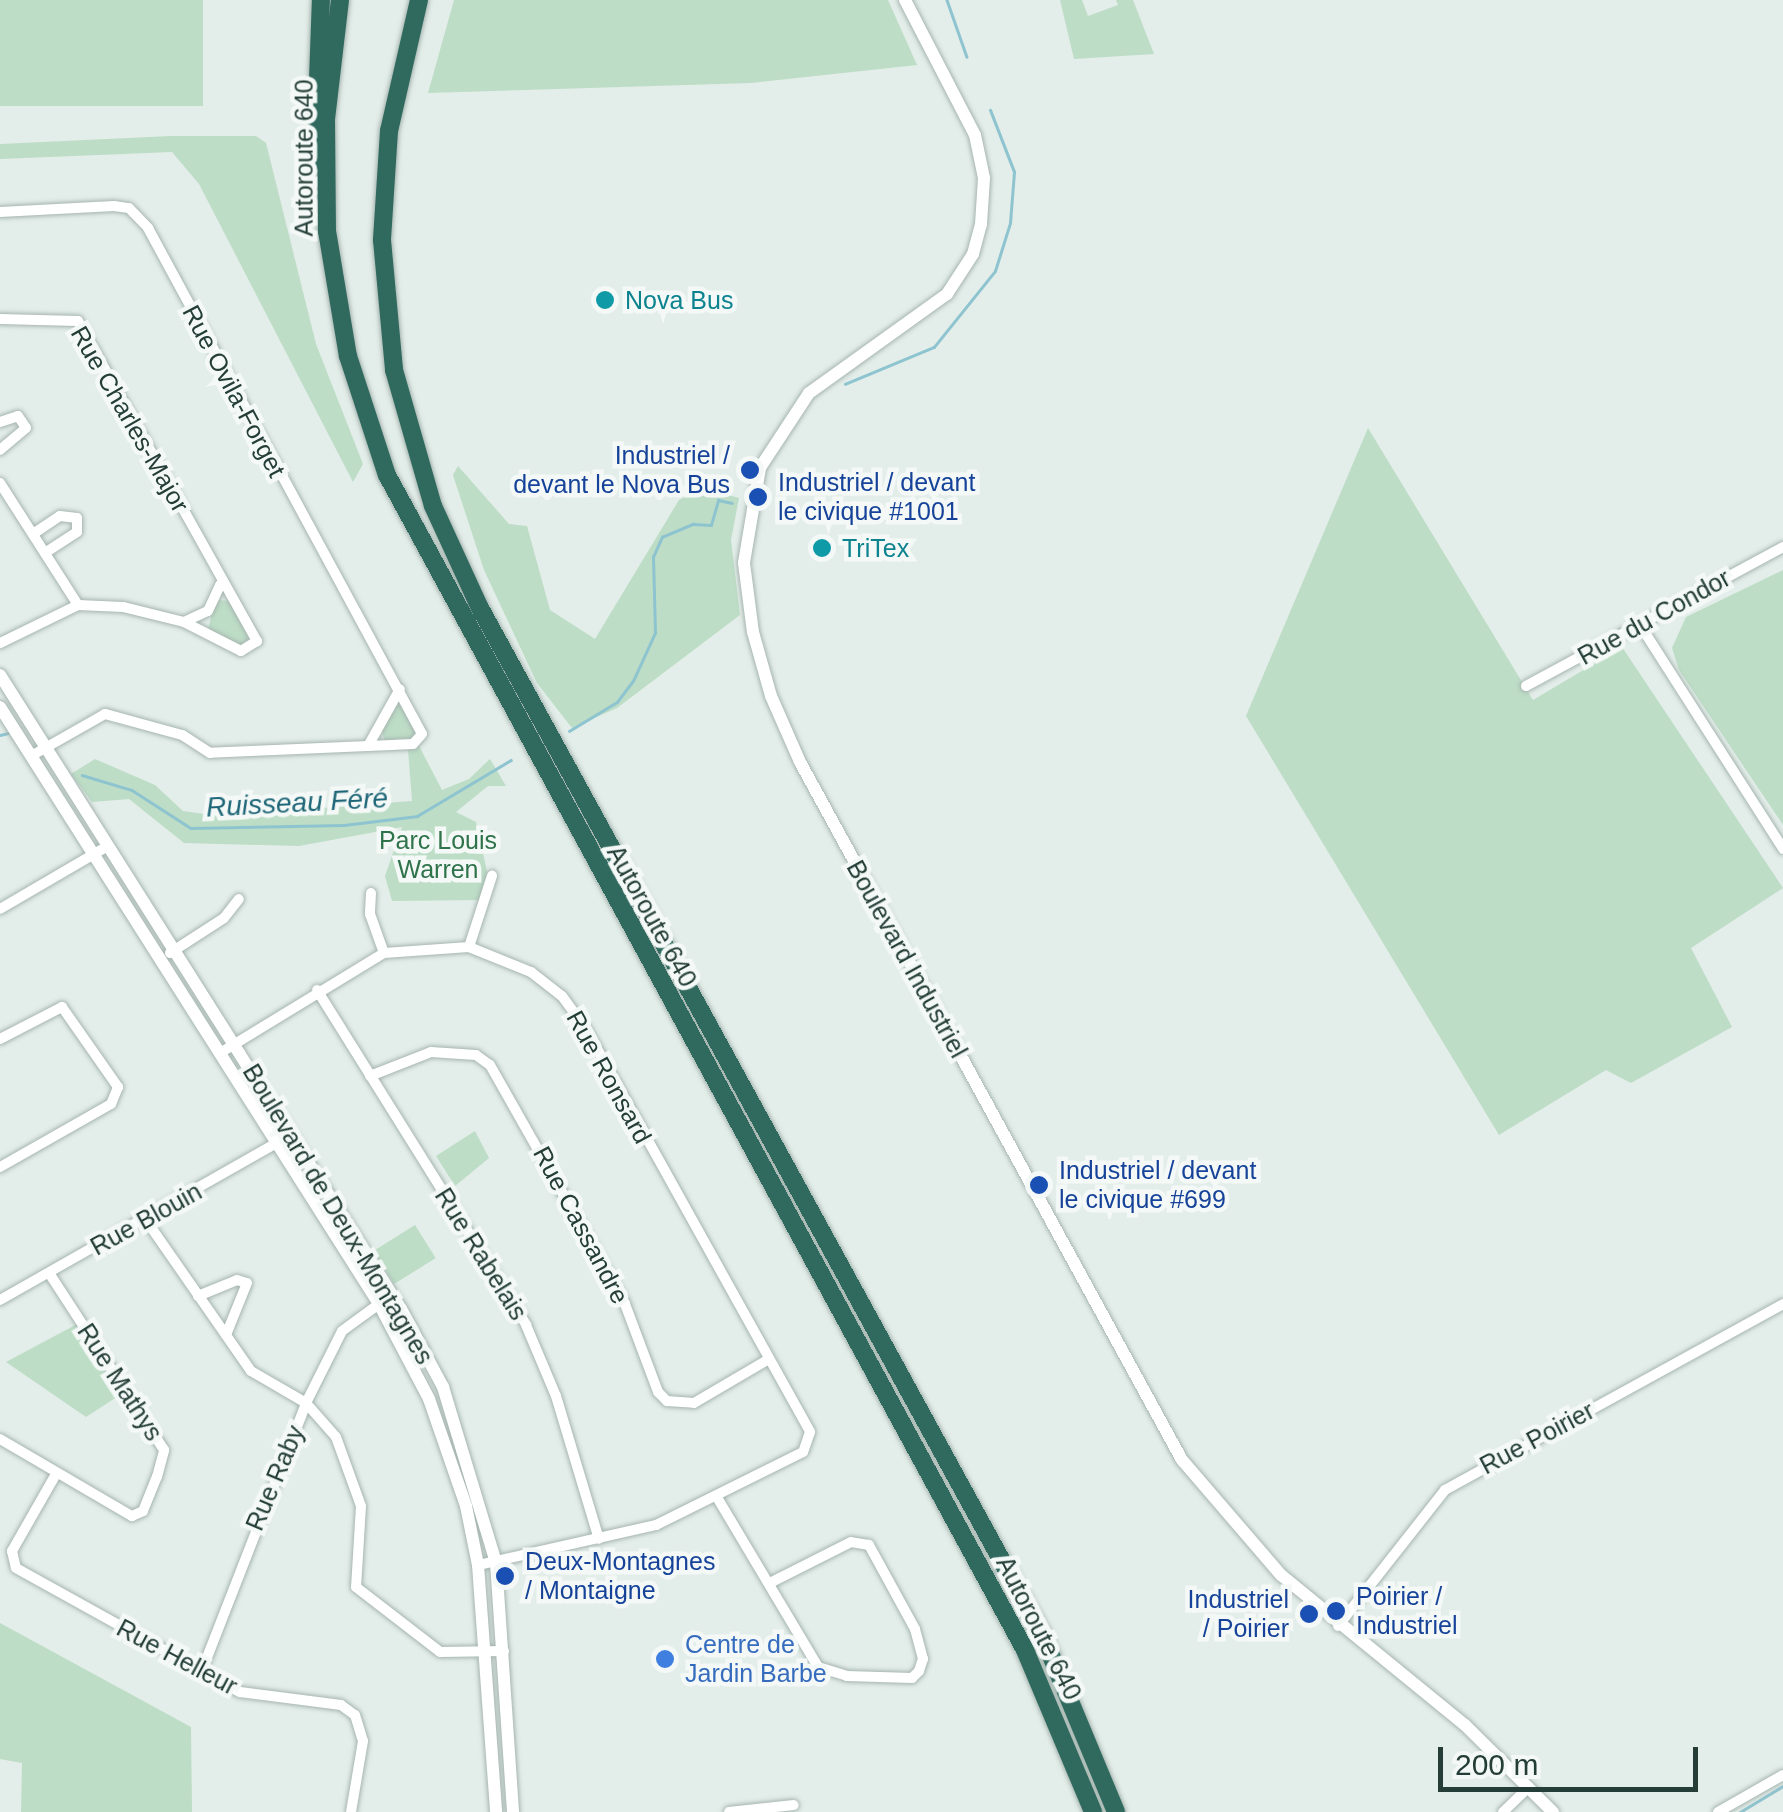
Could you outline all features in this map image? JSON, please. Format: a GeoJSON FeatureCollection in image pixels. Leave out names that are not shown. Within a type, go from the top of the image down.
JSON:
{"type":"FeatureCollection","features":[{"type":"Feature","properties":{"kind":"highway"},"geometry":{"type":"LineString","coordinates":[[320,93],[321,0]]}},
{"type":"Feature","properties":{"kind":"highway","name":"Autoroute 640"},"geometry":{"type":"LineString","coordinates":[[340,0],[320,93],[319,134],[329,250],[355,382],[406,516],[1020,1639],[1093,1812]]}},
{"type":"Feature","properties":{"kind":"highway","name":"Autoroute 640"},"geometry":{"type":"LineString","coordinates":[[419,0],[396,89],[382,240],[389,338],[406,426],[445,536],[1042,1634],[1116,1812]]}},
{"type":"Feature","properties":{"kind":"street","name":"Boulevard Industriel"},"geometry":{"type":"LineString","coordinates":[[905,0],[975,135],[985,186],[979,234],[965,269],[940,301],[815,387],[768,451],[744,546],[760,664],[800,762],[1162,1429],[1237,1530],[1337,1626],[1435,1700],[1553,1812]]}},
{"type":"Feature","properties":{"kind":"street","name":"Boulevard Industriel"},"geometry":{"type":"LineString","coordinates":[[914,0],[918,24]]}},
{"type":"Feature","properties":{"kind":"street","name":"Rue Ovila-Forget"},"geometry":{"type":"LineString","coordinates":[[0,212],[114,206],[129,208],[148,228],[422,734],[413,744],[210,754],[182,735],[106,714],[31,756]]}},
{"type":"Feature","properties":{"kind":"street","name":"Rue Charles-Major"},"geometry":{"type":"LineString","coordinates":[[0,319],[78,321],[220,585],[254,631],[251,649],[241,651],[184,622],[123,607],[78,605],[0,643]]}},
{"type":"Feature","properties":{"kind":"street"},"geometry":{"type":"LineString","coordinates":[[0,422],[18,416],[26,428],[0,450]]}},
{"type":"Feature","properties":{"kind":"street"},"geometry":{"type":"LineString","coordinates":[[0,483],[78,605]]}},
{"type":"Feature","properties":{"kind":"street"},"geometry":{"type":"LineString","coordinates":[[32,534],[67,514],[80,522],[77,532],[45,554]]}},
{"type":"Feature","properties":{"kind":"street","name":"Rue du Condor"},"geometry":{"type":"LineString","coordinates":[[1526,686],[1783,547]]}},
{"type":"Feature","properties":{"kind":"street"},"geometry":{"type":"LineString","coordinates":[[184,622],[208,611],[220,585]]}},
{"type":"Feature","properties":{"kind":"street"},"geometry":{"type":"LineString","coordinates":[[1640,625],[1783,849]]}},
{"type":"Feature","properties":{"kind":"street","name":"Boulevard de Deux-Montagnes"},"geometry":{"type":"LineString","coordinates":[[0,675],[291,1135],[442,1387],[496,1562],[513,1812]]}},
{"type":"Feature","properties":{"kind":"street"},"geometry":{"type":"LineString","coordinates":[[368,746],[400,689]]}},
{"type":"Feature","properties":{"kind":"street","name":"Boulevard de Deux-Montagnes"},"geometry":{"type":"LineString","coordinates":[[0,707],[379,1304],[440,1428],[478,1565],[488,1651],[496,1812]]}},
{"type":"Feature","properties":{"kind":"street"},"geometry":{"type":"LineString","coordinates":[[0,909],[108,846]]}},
{"type":"Feature","properties":{"kind":"street"},"geometry":{"type":"LineString","coordinates":[[469,947],[492,876]]}},
{"type":"Feature","properties":{"kind":"street"},"geometry":{"type":"LineString","coordinates":[[371,894],[370,914],[384,953]]}},
{"type":"Feature","properties":{"kind":"street"},"geometry":{"type":"LineString","coordinates":[[161,959],[224,918],[239,899]]}},
{"type":"Feature","properties":{"kind":"street","name":"Rue Ronsard"},"geometry":{"type":"LineString","coordinates":[[220,1053],[317,990],[384,953],[469,947],[531,972],[562,996],[769,1359],[811,1442],[718,1499]]}},
{"type":"Feature","properties":{"kind":"street","name":"Rue Rabelais"},"geometry":{"type":"LineString","coordinates":[[317,990],[526,1325],[556,1396],[599,1539]]}},
{"type":"Feature","properties":{"kind":"street"},"geometry":{"type":"LineString","coordinates":[[0,1039],[62,1008],[118,1087],[110,1104],[0,1167]]}},
{"type":"Feature","properties":{"kind":"street","name":"Rue Cassandre"},"geometry":{"type":"LineString","coordinates":[[370,1076],[430,1052],[476,1054],[490,1065],[625,1304],[658,1392],[667,1402],[694,1403],[769,1359]]}},
{"type":"Feature","properties":{"kind":"street","name":"Rue Blouin"},"geometry":{"type":"LineString","coordinates":[[0,1300],[291,1135]]}},
{"type":"Feature","properties":{"kind":"street"},"geometry":{"type":"LineString","coordinates":[[146,1220],[261,1380],[306,1403],[336,1438],[361,1506],[356,1587],[440,1652],[504,1651]]}},
{"type":"Feature","properties":{"kind":"street","name":"Rue Mathys"},"geometry":{"type":"LineString","coordinates":[[0,1439],[132,1516],[143,1511],[164,1450],[49,1273]]}},
{"type":"Feature","properties":{"kind":"street"},"geometry":{"type":"LineString","coordinates":[[198,1296],[236,1280],[247,1284],[226,1335]]}},
{"type":"Feature","properties":{"kind":"street","name":"Rue Raby"},"geometry":{"type":"LineString","coordinates":[[202,1673],[306,1403],[342,1331],[379,1304]]}},
{"type":"Feature","properties":{"kind":"street","name":"Rue Poirier"},"geometry":{"type":"LineString","coordinates":[[1337,1626],[1445,1490],[1783,1304]]}},
{"type":"Feature","properties":{"kind":"street","name":"Rue Helleur"},"geometry":{"type":"LineString","coordinates":[[56,1474],[12,1552],[16,1568],[240,1692],[327,1700],[355,1715],[363,1742],[352,1812]]}},
{"type":"Feature","properties":{"kind":"street"},"geometry":{"type":"LineString","coordinates":[[478,1565],[656,1525],[718,1499],[818,1668],[830,1674],[912,1678],[919,1672],[923,1659],[915,1629],[869,1545],[852,1542],[770,1583]]}},
{"type":"Feature","properties":{"kind":"street"},"geometry":{"type":"LineString","coordinates":[[1718,1812],[1783,1775]]}},
{"type":"Feature","properties":{"kind":"street"},"geometry":{"type":"LineString","coordinates":[[1503,1812],[1529,1786]]}},
{"type":"Feature","properties":{"kind":"street"},"geometry":{"type":"LineString","coordinates":[[729,1812],[794,1805]]}},
{"type":"Feature","properties":{"kind":"green space"},"geometry":{"type":"Polygon","coordinates":[[[0,0],[203,0],[203,106],[0,106],[0,0]]]}},
{"type":"Feature","properties":{"kind":"green space"},"geometry":{"type":"Polygon","coordinates":[[[454,0],[888,0],[917,65],[751,83],[428,93],[454,0]]]}},
{"type":"Feature","properties":{"kind":"green space"},"geometry":{"type":"Polygon","coordinates":[[[1060,0],[1082,0],[1088,16],[1118,5],[1116,0],[1133,0],[1154,54],[1074,59],[1060,0]]]}},
{"type":"Feature","properties":{"kind":"green space"},"geometry":{"type":"Polygon","coordinates":[[[256,136],[266,143],[316,344],[363,464],[353,482],[199,184],[172,152],[0,159],[0,144],[256,136]]]}},
{"type":"Feature","properties":{"kind":"green space"},"geometry":{"type":"Polygon","coordinates":[[[1368,428],[1533,700],[1622,647],[1783,888],[1691,948],[1732,1027],[1631,1083],[1606,1070],[1499,1135],[1246,716],[1368,428]]]}},
{"type":"Feature","properties":{"kind":"green space"},"geometry":{"type":"Polygon","coordinates":[[[458,466],[509,524],[527,526],[550,610],[595,639],[679,500],[702,488],[739,498],[731,540],[740,615],[617,708],[572,728],[537,683],[484,570],[453,475],[458,466]]]}},
{"type":"Feature","properties":{"kind":"green space"},"geometry":{"type":"Polygon","coordinates":[[[1783,570],[1783,825],[1679,670],[1672,648],[1686,617],[1783,570]]]}},
{"type":"Feature","properties":{"kind":"green space"},"geometry":{"type":"Polygon","coordinates":[[[215,600],[232,601],[254,631],[251,649],[207,634],[215,600]]]}},
{"type":"Feature","properties":{"kind":"green space","name":"Parc Louis Warren"},"geometry":{"type":"Polygon","coordinates":[[[406,704],[420,722],[418,744],[442,790],[469,779],[490,759],[506,786],[488,786],[456,812],[476,822],[488,876],[480,900],[392,901],[385,876],[402,827],[299,846],[184,843],[129,799],[92,802],[71,774],[95,759],[155,785],[183,811],[218,816],[412,801],[408,749],[385,743],[382,731],[396,706],[406,704]]]}},
{"type":"Feature","properties":{"kind":"green space"},"geometry":{"type":"Polygon","coordinates":[[[475,1131],[489,1158],[455,1186],[436,1156],[475,1131]]]}},
{"type":"Feature","properties":{"kind":"green space"},"geometry":{"type":"Polygon","coordinates":[[[415,1225],[436,1258],[394,1284],[373,1251],[415,1225]]]}},
{"type":"Feature","properties":{"kind":"green space"},"geometry":{"type":"Polygon","coordinates":[[[81,1322],[126,1391],[86,1417],[6,1362],[81,1322]]]}},
{"type":"Feature","properties":{"kind":"green space"},"geometry":{"type":"Polygon","coordinates":[[[0,1623],[191,1727],[192,1812],[21,1812],[22,1763],[0,1759],[0,1623]]]}},
{"type":"Feature","properties":{"kind":"waterway","name":"Ruisseau Féré"},"geometry":{"type":"LineString","coordinates":[[947,0],[967,57]]}},
{"type":"Feature","properties":{"kind":"waterway","name":"Ruisseau Féré"},"geometry":{"type":"LineString","coordinates":[[845,384],[934,347],[995,271],[1010,223],[1014,172],[990,110]]}},
{"type":"Feature","properties":{"kind":"waterway","name":"Ruisseau Féré"},"geometry":{"type":"LineString","coordinates":[[569,731],[617,702],[633,681],[655,633],[653,557],[662,537],[693,524],[711,525],[718,500],[732,503]]}},
{"type":"Feature","properties":{"kind":"waterway","name":"Ruisseau Féré"},"geometry":{"type":"LineString","coordinates":[[0,735],[8,733]]}},
{"type":"Feature","properties":{"kind":"waterway","name":"Ruisseau Féré"},"geometry":{"type":"LineString","coordinates":[[82,775],[132,790],[191,828],[344,825],[417,816],[511,760]]}},
{"type":"Feature","properties":{"kind":"waterway"},"geometry":{"type":"LineString","coordinates":[[1740,1812],[1783,1786]]}},
{"type":"Feature","properties":{"kind":"place","name":"Nova Bus"},"geometry":{"type":"Point","coordinates":[605,300]}},
{"type":"Feature","properties":{"kind":"place","name":"Industriel / devant le Nova Bus"},"geometry":{"type":"Point","coordinates":[750,470]}},
{"type":"Feature","properties":{"kind":"place","name":"Industriel / devant le civique #1001"},"geometry":{"type":"Point","coordinates":[758,497]}},
{"type":"Feature","properties":{"kind":"place","name":"TriTex"},"geometry":{"type":"Point","coordinates":[822,548]}},
{"type":"Feature","properties":{"kind":"place","name":"Industriel / devant le civique #699"},"geometry":{"type":"Point","coordinates":[1039,1185]}},
{"type":"Feature","properties":{"kind":"place","name":"Deux-Montagnes / Montaigne"},"geometry":{"type":"Point","coordinates":[505,1576]}},
{"type":"Feature","properties":{"kind":"place","name":"Poirier / Industriel"},"geometry":{"type":"Point","coordinates":[1336,1611]}},
{"type":"Feature","properties":{"kind":"place","name":"Industriel / Poirier"},"geometry":{"type":"Point","coordinates":[1309,1614]}},
{"type":"Feature","properties":{"kind":"place","name":"Centre de Jardin Barbe"},"geometry":{"type":"Point","coordinates":[665,1659]}}]}
